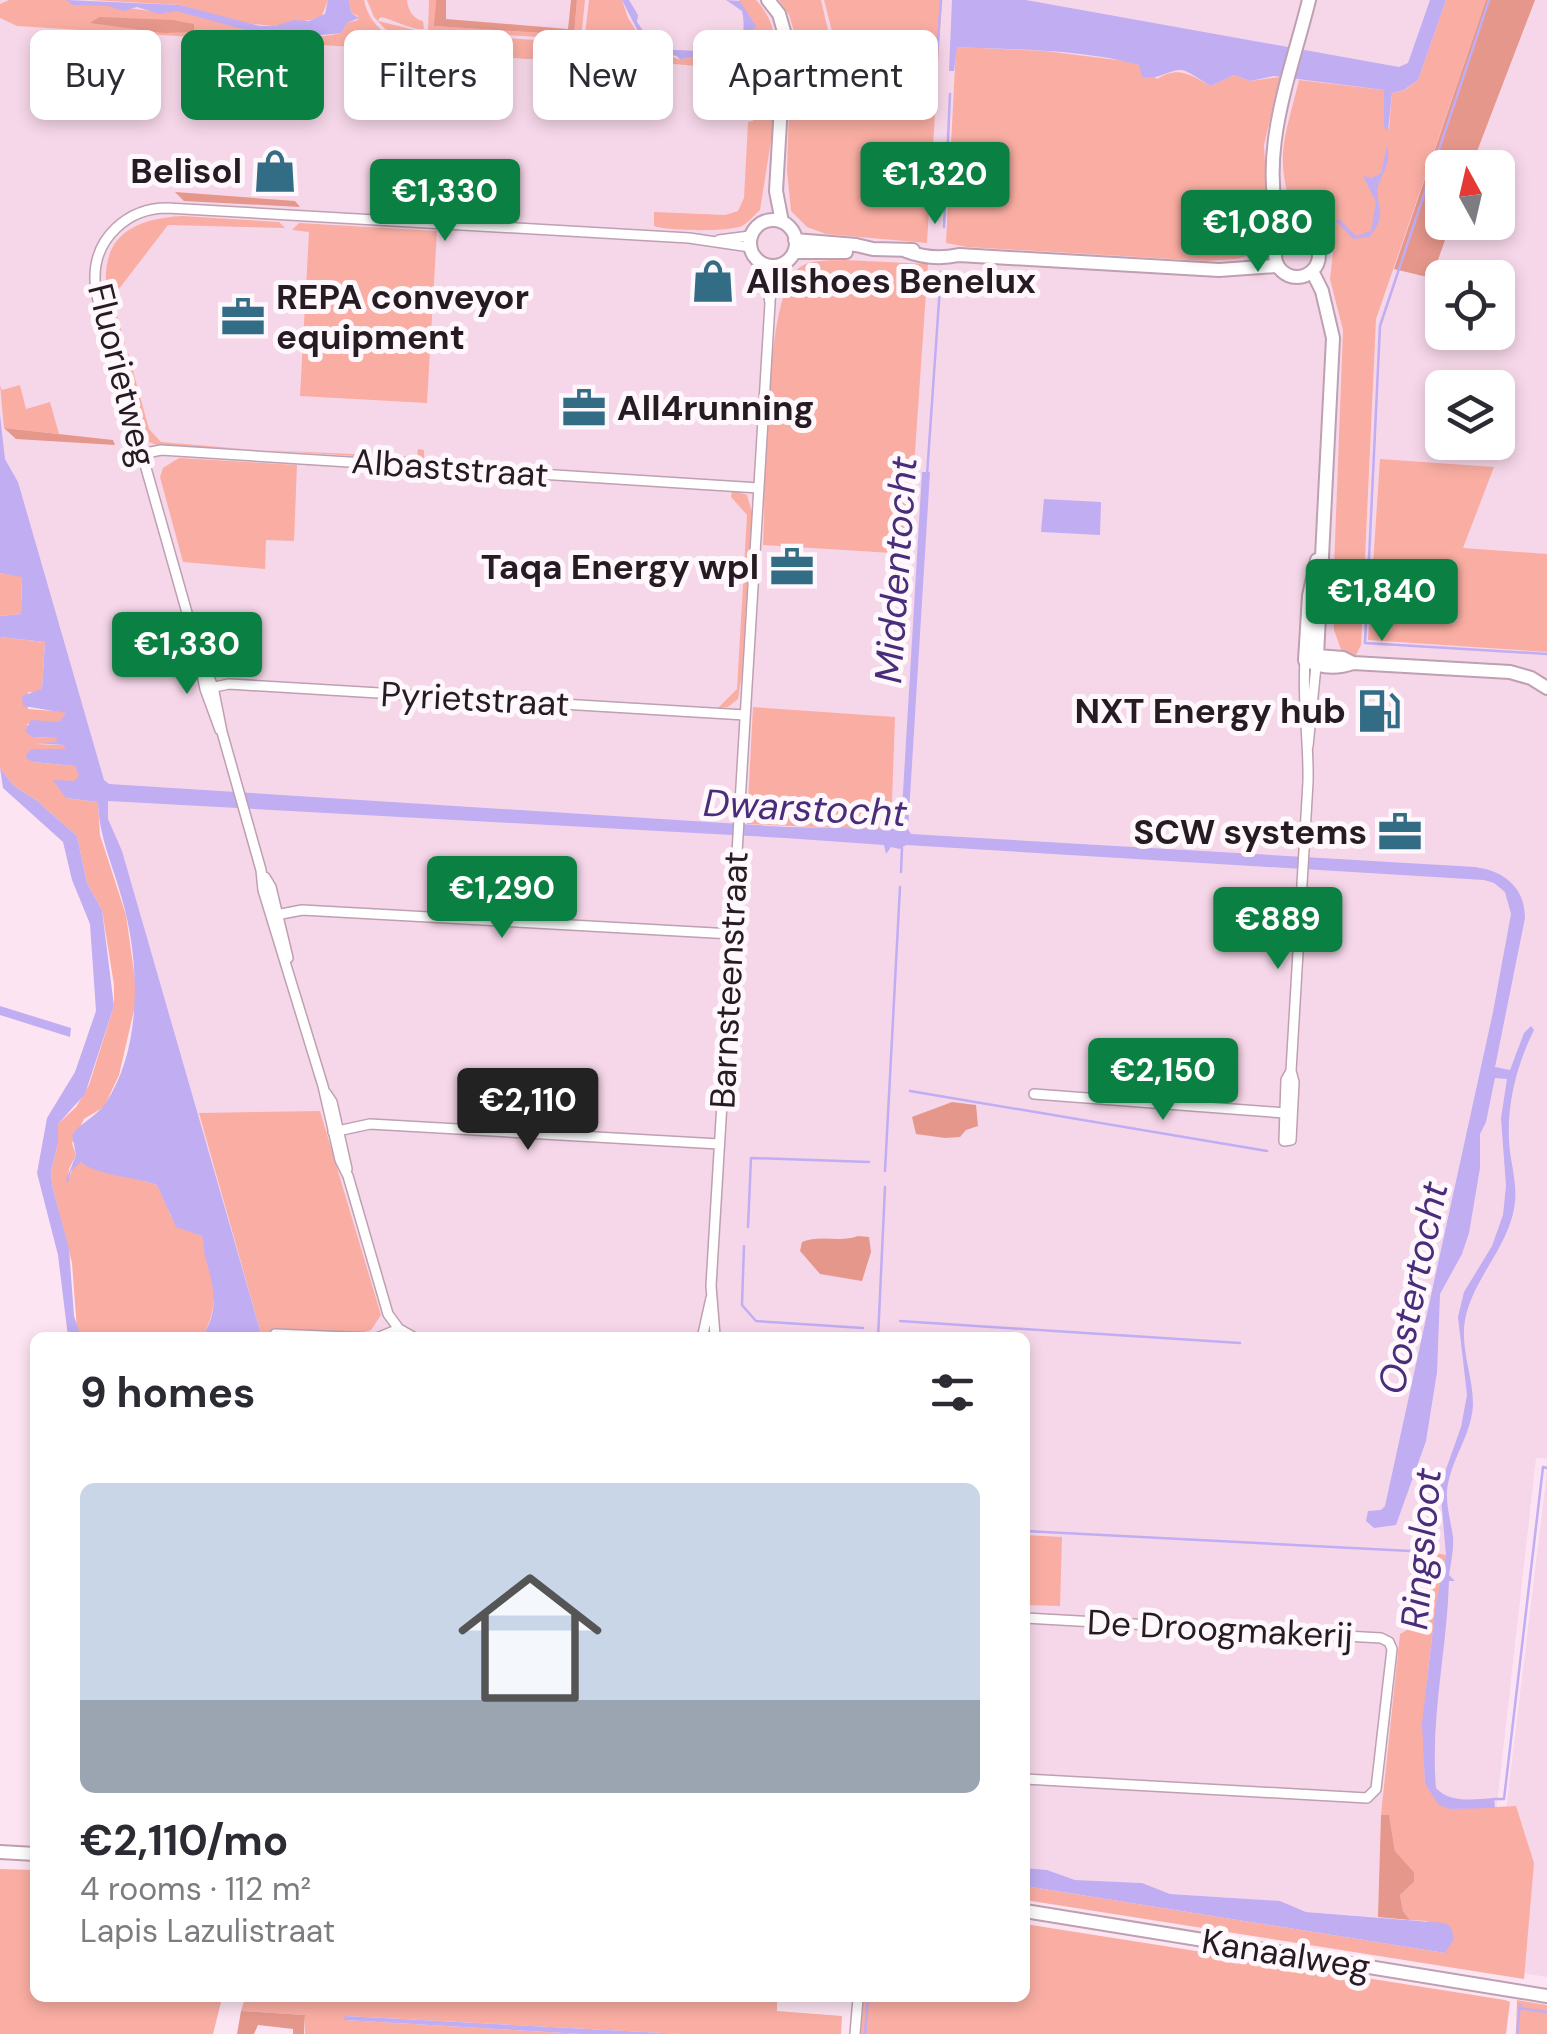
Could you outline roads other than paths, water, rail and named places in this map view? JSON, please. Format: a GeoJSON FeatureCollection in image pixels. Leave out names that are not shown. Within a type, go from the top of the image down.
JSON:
{"type":"FeatureCollection","features":[{"type":"Feature","properties":{"kind":"street"},"geometry":{"type":"LineString","coordinates":[[768,0],[779,14],[785,35],[775,221]]}},
{"type":"Feature","properties":{"kind":"street"},"geometry":{"type":"LineString","coordinates":[[1276,260],[1289,235],[1274,197],[1273,151],[1309,0]]}},
{"type":"Feature","properties":{"kind":"street","name":"Fluorietweg"},"geometry":{"type":"LineString","coordinates":[[399,1329],[388,1314],[288,964],[279,947],[274,916],[95,280],[98,255],[121,223],[140,212],[167,208],[750,242]]}},
{"type":"Feature","properties":{"kind":"street"},"geometry":{"type":"LineString","coordinates":[[775,221],[793,232],[795,246],[785,263],[770,265],[753,256],[750,242],[757,226],[775,221]]}},
{"type":"Feature","properties":{"kind":"street"},"geometry":{"type":"LineString","coordinates":[[1276,260],[1288,276],[1308,273],[1318,259],[1317,246],[1308,236],[1289,235]]}},
{"type":"Feature","properties":{"kind":"street"},"geometry":{"type":"LineString","coordinates":[[795,246],[906,251],[932,248],[959,255],[1234,269],[1276,260]]}},
{"type":"Feature","properties":{"kind":"street","name":"Barnsteenstraat"},"geometry":{"type":"LineString","coordinates":[[717,1332],[711,1298],[770,265]]}},
{"type":"Feature","properties":{"kind":"street"},"geometry":{"type":"LineString","coordinates":[[1034,1094],[1288,1113],[1294,1082],[1291,1071],[1304,852],[1308,746],[1304,720],[1313,661],[1309,596],[1320,553],[1334,350],[1328,313],[1308,273]]}},
{"type":"Feature","properties":{"kind":"street","name":"Albaststraat"},"geometry":{"type":"LineString","coordinates":[[141,454],[161,450],[759,488]]}},
{"type":"Feature","properties":{"kind":"street"},"geometry":{"type":"LineString","coordinates":[[1313,661],[1343,658],[1354,663],[1510,672],[1547,688]]}},
{"type":"Feature","properties":{"kind":"street","name":"Pyrietstraat"},"geometry":{"type":"LineString","coordinates":[[209,688],[229,684],[745,715]]}},
{"type":"Feature","properties":{"kind":"street"},"geometry":{"type":"LineString","coordinates":[[274,916],[302,910],[732,934]]}},
{"type":"Feature","properties":{"kind":"street"},"geometry":{"type":"LineString","coordinates":[[336,1131],[370,1124],[719,1144]]}},
{"type":"Feature","properties":{"kind":"street","name":"Barnsteenstraat"},"geometry":{"type":"LineString","coordinates":[[699,1332],[711,1298]]}},
{"type":"Feature","properties":{"kind":"street"},"geometry":{"type":"LineString","coordinates":[[391,1332],[404,1332]]}},
{"type":"Feature","properties":{"kind":"street","name":"De Droogmakerij"},"geometry":{"type":"LineString","coordinates":[[1030,1618],[1381,1638],[1389,1642],[1392,1652],[1376,1790],[1367,1798],[1030,1780]]}},
{"type":"Feature","properties":{"kind":"street"},"geometry":{"type":"LineString","coordinates":[[0,1852],[30,1854]]}},
{"type":"Feature","properties":{"kind":"street","name":"Kanaalweg"},"geometry":{"type":"LineString","coordinates":[[1030,1912],[1547,1996]]}},
{"type":"Feature","properties":{"kind":"street"},"geometry":{"type":"LineString","coordinates":[[855,2034],[858,2002]]}},
{"type":"Feature","properties":{"kind":"waterway","name":"Middentocht"},"geometry":{"type":"LineString","coordinates":[[938,39],[941,0]]}},
{"type":"Feature","properties":{"kind":"waterway"},"geometry":{"type":"LineString","coordinates":[[1489,0],[1380,326],[1365,643],[1547,654]]}},
{"type":"Feature","properties":{"kind":"waterway","name":"Middentocht"},"geometry":{"type":"LineString","coordinates":[[944,227],[950,94]]}},
{"type":"Feature","properties":{"kind":"waterway","name":"Middentocht"},"geometry":{"type":"LineString","coordinates":[[927,475],[941,272]]}},
{"type":"Feature","properties":{"kind":"waterway","name":"Middentocht"},"geometry":{"type":"LineString","coordinates":[[901,872],[902,848]]}},
{"type":"Feature","properties":{"kind":"waterway","name":"Middentocht"},"geometry":{"type":"LineString","coordinates":[[885,1171],[900,887]]}},
{"type":"Feature","properties":{"kind":"waterway"},"geometry":{"type":"LineString","coordinates":[[910,1091],[1267,1151]]}},
{"type":"Feature","properties":{"kind":"waterway"},"geometry":{"type":"LineString","coordinates":[[748,1227],[751,1158],[869,1162]]}},
{"type":"Feature","properties":{"kind":"waterway","name":"Middentocht"},"geometry":{"type":"LineString","coordinates":[[878,1332],[885,1187]]}},
{"type":"Feature","properties":{"kind":"waterway"},"geometry":{"type":"LineString","coordinates":[[744,1246],[742,1305],[756,1321],[863,1328]]}},
{"type":"Feature","properties":{"kind":"waterway"},"geometry":{"type":"LineString","coordinates":[[900,1321],[1240,1343]]}},
{"type":"Feature","properties":{"kind":"waterway"},"geometry":{"type":"LineString","coordinates":[[1494,1799],[1504,1799],[1543,1467],[1547,1468]]}},
{"type":"Feature","properties":{"kind":"waterway","name":"Ringsloot"},"geometry":{"type":"LineString","coordinates":[[1030,1531],[1410,1551]]}},
{"type":"Feature","properties":{"kind":"waterway"},"geometry":{"type":"LineString","coordinates":[[865,2034],[868,2002]]}},
{"type":"Feature","properties":{"kind":"waterway"},"geometry":{"type":"LineString","coordinates":[[1517,2034],[1520,2005]]}},
{"type":"Feature","properties":{"kind":"waterway"},"geometry":{"type":"LineString","coordinates":[[1519,2008],[1547,2012]]}},
{"type":"Feature","properties":{"kind":"place","name":"Belisol"},"geometry":{"type":"Point","coordinates":[275,171]}},
{"type":"Feature","properties":{"kind":"place","name":"Allshoes Benelux"},"geometry":{"type":"Point","coordinates":[713,281]}},
{"type":"Feature","properties":{"kind":"place","name":"REPA conveyor equipment"},"geometry":{"type":"Point","coordinates":[243,317]}},
{"type":"Feature","properties":{"kind":"place","name":"All4running"},"geometry":{"type":"Point","coordinates":[584,408]}},
{"type":"Feature","properties":{"kind":"place","name":"Taqa Energy wpl"},"geometry":{"type":"Point","coordinates":[792,567]}},
{"type":"Feature","properties":{"kind":"place","name":"NXT Energy hub"},"geometry":{"type":"Point","coordinates":[1379,711]}},
{"type":"Feature","properties":{"kind":"place","name":"SCW systems"},"geometry":{"type":"Point","coordinates":[1400,832]}},
{"type":"Feature","properties":{"kind":"water label","name":"Dwarstocht"},"geometry":{"type":"Point","coordinates":[805,808]}},
{"type":"Feature","properties":{"kind":"water label","name":"Oostertocht"},"geometry":{"type":"Point","coordinates":[1413,1288]}}]}
